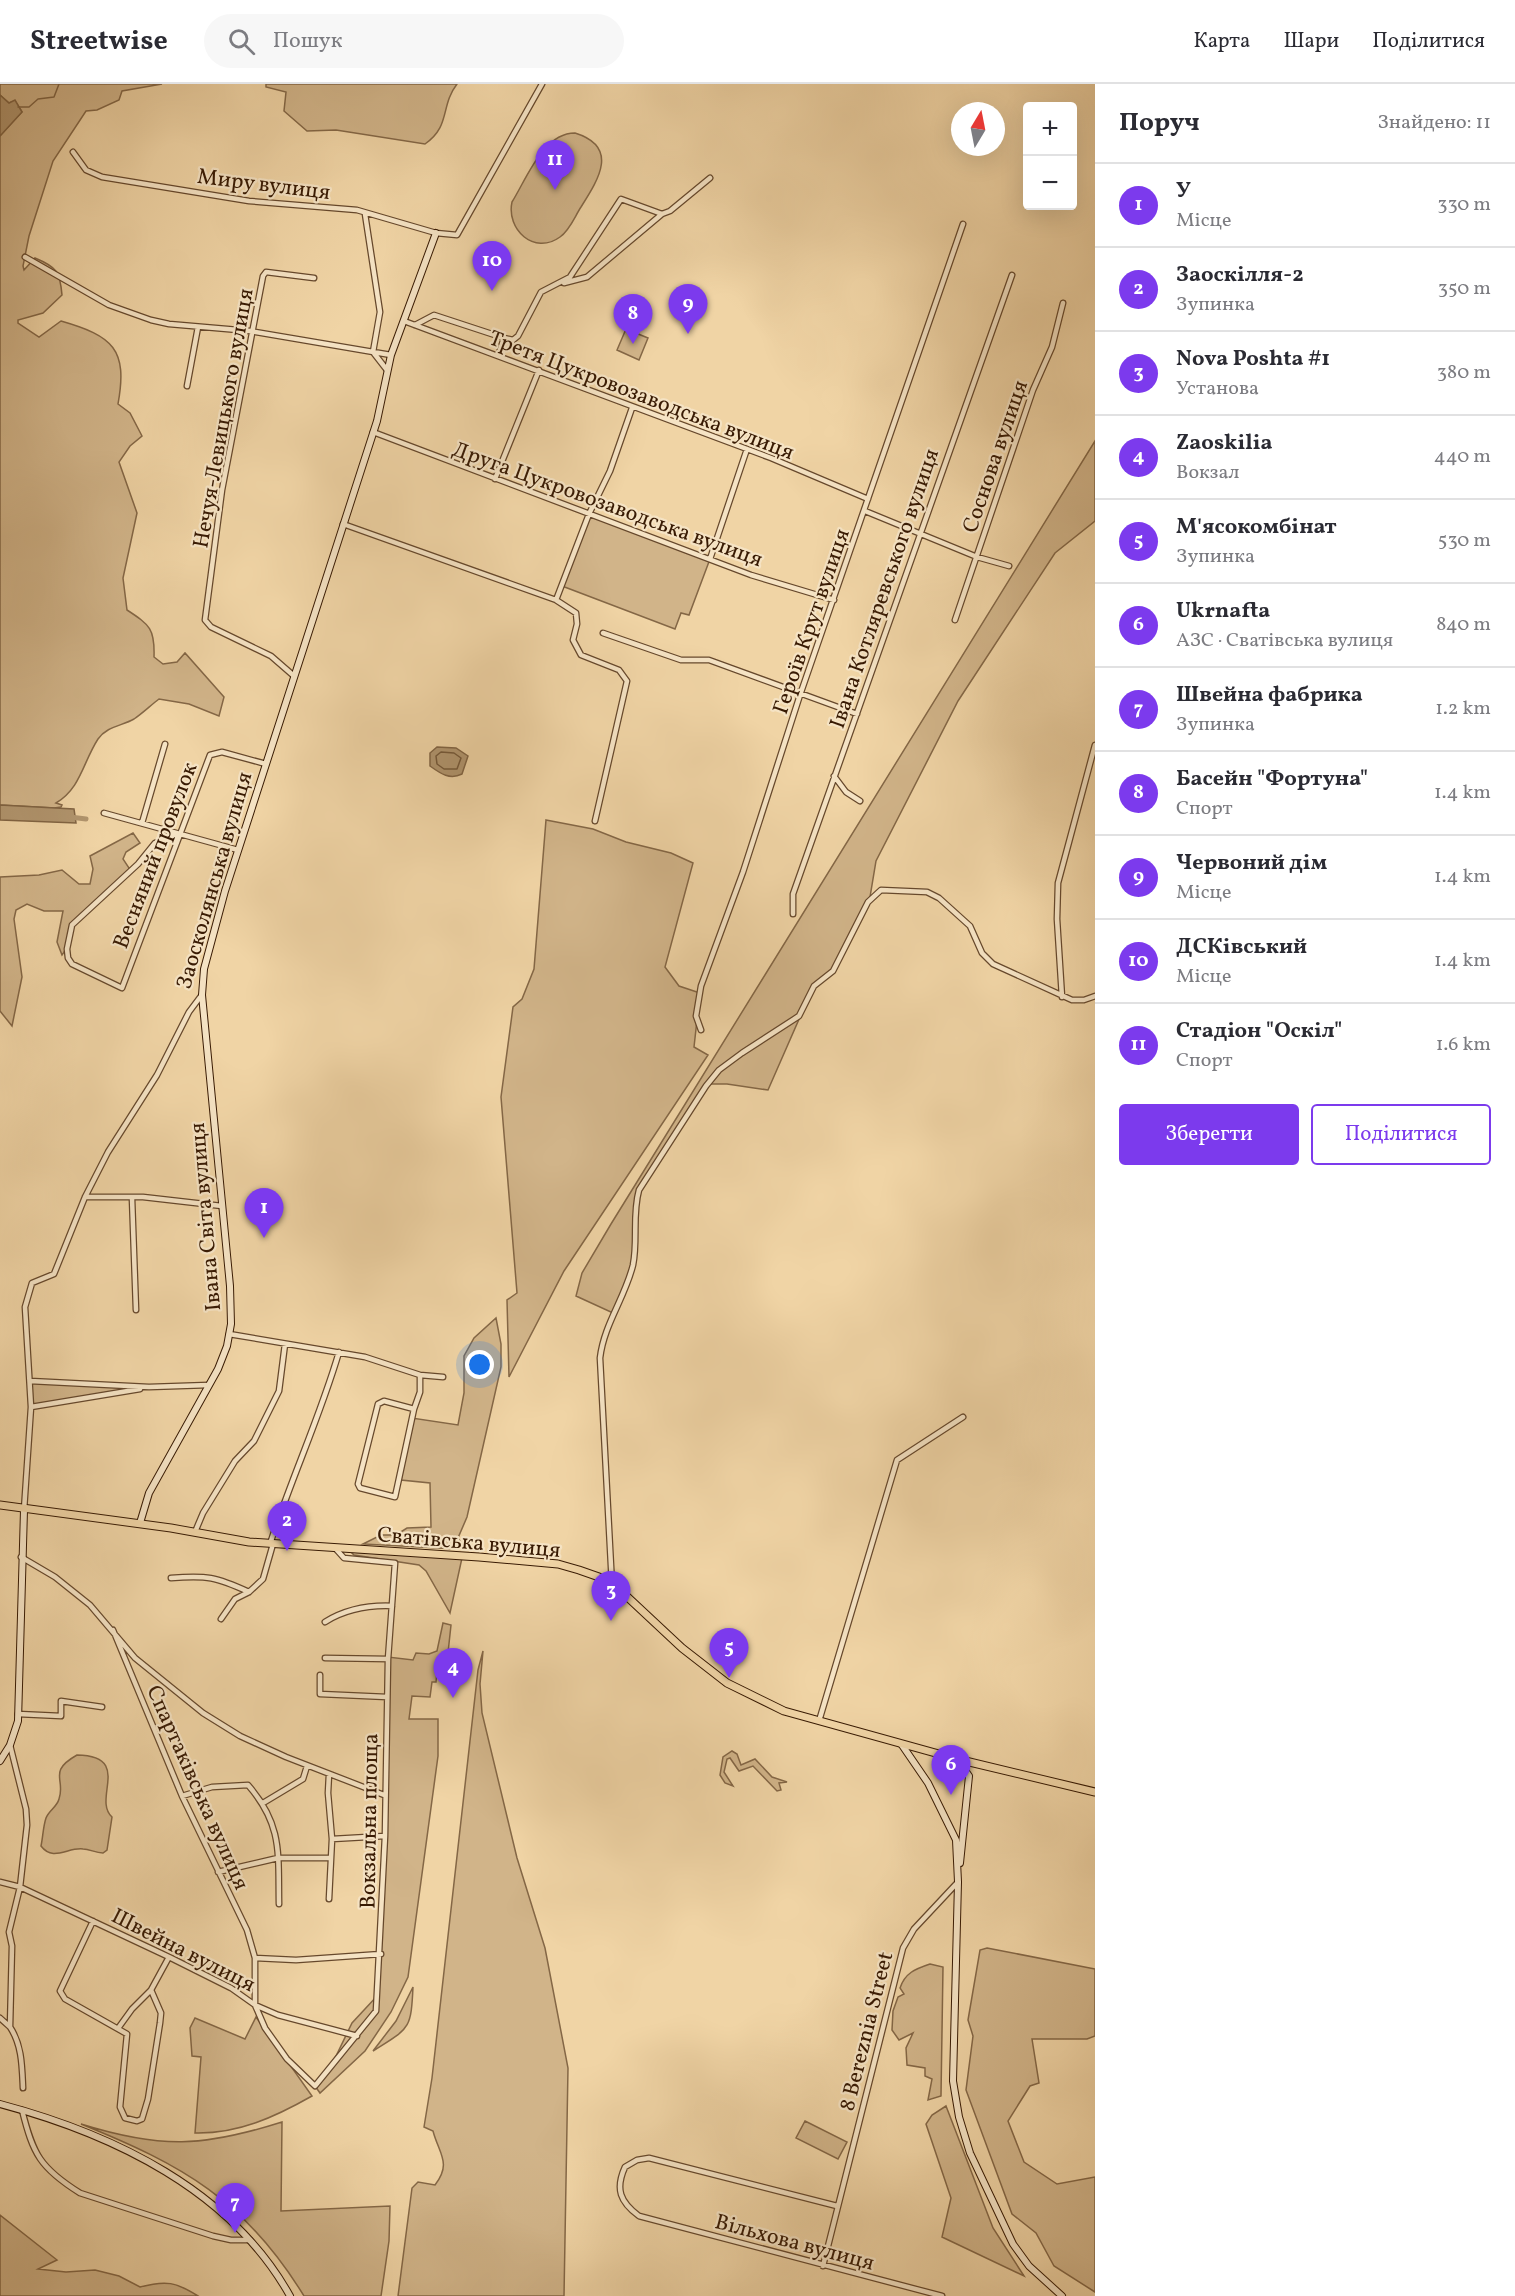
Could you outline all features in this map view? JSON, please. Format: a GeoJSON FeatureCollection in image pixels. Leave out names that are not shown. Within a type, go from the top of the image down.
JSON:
{"type":"FeatureCollection","features":[{"type":"Feature","properties":{"kind":"main road","name":"Сватівська вулиця"},"geometry":{"type":"LineString","coordinates":[[0,1505],[140,1523],[271,1544],[519,1561],[579,1570],[612,1585],[637,1604],[682,1648],[727,1683],[784,1711],[957,1760],[1095,1792]]}},
{"type":"Feature","properties":{"kind":"street","name":"Миру вулиця"},"geometry":{"type":"LineString","coordinates":[[73,152],[86,170],[102,177],[249,201],[357,210],[436,233],[459,234],[542,84]]}},
{"type":"Feature","properties":{"kind":"street"},"geometry":{"type":"LineString","coordinates":[[559,284],[586,277],[662,214],[670,211],[711,178]]}},
{"type":"Feature","properties":{"kind":"street"},"geometry":{"type":"LineString","coordinates":[[415,325],[434,315],[513,340],[518,336],[541,292],[570,277],[621,199],[662,214]]}},
{"type":"Feature","properties":{"kind":"street"},"geometry":{"type":"LineString","coordinates":[[365,214],[380,312],[374,352],[388,370]]}},
{"type":"Feature","properties":{"kind":"street","name":"Героїв Крут вулиця"},"geometry":{"type":"LineString","coordinates":[[701,1030],[696,1016],[701,986],[744,872],[800,694],[963,224]]}},
{"type":"Feature","properties":{"kind":"street","name":"Заосколянська вулиця"},"geometry":{"type":"LineString","coordinates":[[24,1509],[31,1407],[26,1306],[28,1295],[32,1283],[54,1274],[85,1197],[108,1152],[157,1075],[189,1012],[202,995],[204,969],[238,850],[373,432],[391,355],[436,233]]}},
{"type":"Feature","properties":{"kind":"street"},"geometry":{"type":"LineString","coordinates":[[25,257],[109,305],[151,320],[250,331],[391,355]]}},
{"type":"Feature","properties":{"kind":"street","name":"Нечуя-Левицького вулиця"},"geometry":{"type":"LineString","coordinates":[[294,676],[271,656],[212,627],[205,620],[222,490],[250,331],[265,272],[314,278]]}},
{"type":"Feature","properties":{"kind":"street","name":"Івана Котляревського вулиця"},"geometry":{"type":"LineString","coordinates":[[792,914],[793,894],[919,532],[1012,275]]}},
{"type":"Feature","properties":{"kind":"street","name":"Соснова вулиця"},"geometry":{"type":"LineString","coordinates":[[955,620],[1033,390],[1052,347],[1063,303]]}},
{"type":"Feature","properties":{"kind":"street","name":"Третя Цукровозаводська вулиця"},"geometry":{"type":"LineString","coordinates":[[404,321],[747,449],[868,499]]}},
{"type":"Feature","properties":{"kind":"street"},"geometry":{"type":"LineString","coordinates":[[188,387],[198,327]]}},
{"type":"Feature","properties":{"kind":"street"},"geometry":{"type":"LineString","coordinates":[[498,356],[504,338]]}},
{"type":"Feature","properties":{"kind":"street"},"geometry":{"type":"LineString","coordinates":[[495,479],[539,370]]}},
{"type":"Feature","properties":{"kind":"street"},"geometry":{"type":"LineString","coordinates":[[556,600],[590,514],[610,471],[632,408]]}},
{"type":"Feature","properties":{"kind":"street","name":"Друга Цукровозаводська вулиця"},"geometry":{"type":"LineString","coordinates":[[373,432],[751,575],[834,600]]}},
{"type":"Feature","properties":{"kind":"street"},"geometry":{"type":"LineString","coordinates":[[710,559],[747,449]]}},
{"type":"Feature","properties":{"kind":"street"},"geometry":{"type":"LineString","coordinates":[[865,510],[977,557],[1010,566]]}},
{"type":"Feature","properties":{"kind":"street"},"geometry":{"type":"LineString","coordinates":[[343,524],[556,600],[576,613],[577,624],[573,640],[581,656],[619,670],[627,681],[595,821]]}},
{"type":"Feature","properties":{"kind":"street"},"geometry":{"type":"LineString","coordinates":[[603,633],[681,660],[709,660],[857,714]]}},
{"type":"Feature","properties":{"kind":"street"},"geometry":{"type":"LineString","coordinates":[[142,823],[165,744]]}},
{"type":"Feature","properties":{"kind":"street"},"geometry":{"type":"LineString","coordinates":[[1062,997],[1057,919],[1058,883],[1095,745]]}},
{"type":"Feature","properties":{"kind":"street","name":"Весняний провулок"},"geometry":{"type":"LineString","coordinates":[[180,833],[155,843],[138,864],[72,926],[67,949],[68,958],[72,964],[122,988],[210,755],[222,752],[266,764]]}},
{"type":"Feature","properties":{"kind":"street"},"geometry":{"type":"LineString","coordinates":[[834,776],[846,792],[861,801]]}},
{"type":"Feature","properties":{"kind":"street"},"geometry":{"type":"LineString","coordinates":[[104,813],[238,850]]}},
{"type":"Feature","properties":{"kind":"street"},"geometry":{"type":"LineString","coordinates":[[612,1585],[604,1405],[600,1380],[602,1344],[624,1294],[633,1264],[636,1201],[639,1191],[706,1086],[719,1070],[799,1016],[814,986],[833,971],[868,902],[881,890],[927,892],[939,898],[970,926],[986,959],[1062,997],[1084,1000],[1095,996]]}},
{"type":"Feature","properties":{"kind":"street","name":"Івана Світа вулиця"},"geometry":{"type":"LineString","coordinates":[[140,1523],[149,1493],[209,1384],[227,1346],[229,1334],[230,1286],[202,995]]}},
{"type":"Feature","properties":{"kind":"street"},"geometry":{"type":"LineString","coordinates":[[85,1197],[143,1197],[222,1206]]}},
{"type":"Feature","properties":{"kind":"street"},"geometry":{"type":"LineString","coordinates":[[132,1198],[136,1310]]}},
{"type":"Feature","properties":{"kind":"street"},"geometry":{"type":"LineString","coordinates":[[229,1334],[365,1357],[420,1375],[443,1377]]}},
{"type":"Feature","properties":{"kind":"street"},"geometry":{"type":"LineString","coordinates":[[195,1532],[202,1513],[235,1461],[254,1442],[279,1391],[285,1344]]}},
{"type":"Feature","properties":{"kind":"street"},"geometry":{"type":"LineString","coordinates":[[221,1619],[235,1599],[249,1592],[263,1579],[271,1544],[293,1473],[325,1401],[339,1352]]}},
{"type":"Feature","properties":{"kind":"street"},"geometry":{"type":"LineString","coordinates":[[414,1410],[384,1401],[378,1404],[358,1484],[360,1488],[396,1497],[414,1410],[420,1392],[420,1375]]}},
{"type":"Feature","properties":{"kind":"street"},"geometry":{"type":"LineString","coordinates":[[30,1381],[149,1387],[209,1384]]}},
{"type":"Feature","properties":{"kind":"street"},"geometry":{"type":"LineString","coordinates":[[31,1407],[149,1387]]}},
{"type":"Feature","properties":{"kind":"street"},"geometry":{"type":"LineString","coordinates":[[819,1721],[897,1460],[963,1417]]}},
{"type":"Feature","properties":{"kind":"street"},"geometry":{"type":"LineString","coordinates":[[0,1761],[10,1745],[18,1714],[24,1509]]}},
{"type":"Feature","properties":{"kind":"street","name":"Вокзальна площа"},"geometry":{"type":"LineString","coordinates":[[255,2005],[265,2028],[287,2059],[315,2086],[376,2011],[381,1954],[388,1659],[395,1563],[344,1558],[335,1548]]}},
{"type":"Feature","properties":{"kind":"street"},"geometry":{"type":"LineString","coordinates":[[21,1557],[72,1591],[113,1630],[135,1658],[203,1713],[240,1736],[307,1766],[384,1795]]}},
{"type":"Feature","properties":{"kind":"street"},"geometry":{"type":"LineString","coordinates":[[171,1578],[200,1575],[217,1578],[249,1592]]}},
{"type":"Feature","properties":{"kind":"street"},"geometry":{"type":"LineString","coordinates":[[325,1622],[339,1613],[368,1605],[392,1606]]}},
{"type":"Feature","properties":{"kind":"street","name":"Спартаківська вулиця"},"geometry":{"type":"LineString","coordinates":[[113,1630],[182,1796],[247,1930],[255,1958],[255,2005]]}},
{"type":"Feature","properties":{"kind":"street"},"geometry":{"type":"LineString","coordinates":[[325,1658],[388,1659]]}},
{"type":"Feature","properties":{"kind":"street"},"geometry":{"type":"LineString","coordinates":[[320,1675],[320,1694],[387,1697]]}},
{"type":"Feature","properties":{"kind":"street"},"geometry":{"type":"LineString","coordinates":[[18,1714],[60,1716],[61,1701],[102,1707]]}},
{"type":"Feature","properties":{"kind":"street"},"geometry":{"type":"LineString","coordinates":[[10,1745],[27,1825],[20,1887],[9,1932],[12,1946],[10,2026]]}},
{"type":"Feature","properties":{"kind":"street"},"geometry":{"type":"LineString","coordinates":[[902,1745],[911,1754],[951,1825],[956,1840],[958,1882],[953,2081],[959,2116],[970,2153],[1013,2244],[1029,2266],[1062,2296]]}},
{"type":"Feature","properties":{"kind":"street"},"geometry":{"type":"LineString","coordinates":[[957,1760],[969,1776],[958,1882]]}},
{"type":"Feature","properties":{"kind":"street"},"geometry":{"type":"LineString","coordinates":[[264,1803],[303,1779],[307,1766]]}},
{"type":"Feature","properties":{"kind":"street"},"geometry":{"type":"LineString","coordinates":[[329,1774],[327,1793],[332,1839],[329,1899]]}},
{"type":"Feature","properties":{"kind":"street"},"geometry":{"type":"LineString","coordinates":[[182,1796],[212,1787],[248,1785],[264,1803],[276,1833],[279,1904]]}},
{"type":"Feature","properties":{"kind":"street"},"geometry":{"type":"LineString","coordinates":[[332,1839],[385,1836]]}},
{"type":"Feature","properties":{"kind":"street"},"geometry":{"type":"LineString","coordinates":[[218,1872],[278,1858],[330,1858]]}},
{"type":"Feature","properties":{"kind":"street","name":"Швейна вулиця"},"geometry":{"type":"LineString","coordinates":[[0,1882],[20,1887],[170,1957],[231,1988],[255,2005],[278,2015],[357,2036]]}},
{"type":"Feature","properties":{"kind":"street","name":"8 Bereznia Street"},"geometry":{"type":"LineString","coordinates":[[823,2266],[903,1948],[914,1929],[958,1882]]}},
{"type":"Feature","properties":{"kind":"street"},"geometry":{"type":"LineString","coordinates":[[93,1921],[60,1991],[65,2000],[119,2027],[127,2034],[121,2112],[125,2118],[137,2121],[142,2119],[148,2099],[160,2023],[161,2013],[151,1990]]}},
{"type":"Feature","properties":{"kind":"street"},"geometry":{"type":"LineString","coordinates":[[255,1958],[316,1959],[381,1954]]}},
{"type":"Feature","properties":{"kind":"street"},"geometry":{"type":"LineString","coordinates":[[119,2027],[132,2009],[151,1990],[170,1957]]}},
{"type":"Feature","properties":{"kind":"street"},"geometry":{"type":"LineString","coordinates":[[0,2018],[10,2026],[18,2038],[23,2088]]}},
{"type":"Feature","properties":{"kind":"street"},"geometry":{"type":"LineString","coordinates":[[0,2104],[64,2124],[139,2156],[197,2192],[250,2240],[290,2296]]}},
{"type":"Feature","properties":{"kind":"street"},"geometry":{"type":"LineString","coordinates":[[22,2110],[38,2158],[64,2183],[80,2193],[213,2236],[231,2240],[250,2240]]}},
{"type":"Feature","properties":{"kind":"street","name":"Вільхова вулиця"},"geometry":{"type":"LineString","coordinates":[[837,2206],[649,2158],[637,2160],[625,2167],[619,2189],[621,2199],[639,2216],[942,2296]]}},
{"type":"Feature","properties":{"kind":"shaded area"},"geometry":{"type":"Polygon","coordinates":[[[0,84],[162,84],[122,91],[119,100],[97,110],[86,111],[53,161],[29,236],[23,266],[24,270],[35,258],[48,264],[56,271],[62,295],[43,313],[18,320],[18,323],[39,337],[61,321],[105,339],[113,348],[121,370],[118,404],[130,413],[142,436],[130,446],[119,462],[137,513],[123,578],[127,610],[150,629],[154,657],[163,664],[177,662],[185,653],[224,697],[219,716],[189,704],[159,699],[134,719],[106,731],[98,739],[71,790],[56,803],[62,805],[61,807],[54,808],[0,805],[0,136],[22,112],[15,101],[9,103],[0,95],[0,84]]]}},
{"type":"Feature","properties":{"kind":"shaded area"},"geometry":{"type":"Polygon","coordinates":[[[266,84],[457,84],[448,100],[439,130],[425,144],[336,130],[307,131],[284,111],[286,92],[266,87],[266,84]]]}},
{"type":"Feature","properties":{"kind":"shaded area"},"geometry":{"type":"Polygon","coordinates":[[[575,133],[589,139],[601,155],[601,165],[594,186],[564,234],[550,242],[532,241],[524,237],[513,222],[512,202],[537,158],[545,149],[554,140],[575,133]]]}},
{"type":"Feature","properties":{"kind":"shaded area"},"geometry":{"type":"Polygon","coordinates":[[[626,329],[648,338],[639,360],[617,350],[626,329]]]}},
{"type":"Feature","properties":{"kind":"shaded area"},"geometry":{"type":"Polygon","coordinates":[[[1095,441],[1095,521],[1055,553],[958,701],[876,861],[870,897],[833,971],[814,985],[768,1090],[727,1084],[708,1084],[639,1191],[633,1264],[613,1313],[576,1296],[582,1273],[611,1224],[1095,441]]]}},
{"type":"Feature","properties":{"kind":"shaded area"},"geometry":{"type":"Polygon","coordinates":[[[589,514],[710,559],[689,615],[681,613],[675,629],[562,586],[589,514]]]}},
{"type":"Feature","properties":{"kind":"shaded area"},"geometry":{"type":"Polygon","coordinates":[[[546,820],[593,829],[626,842],[671,853],[693,863],[665,967],[679,986],[700,993],[694,1047],[708,1055],[564,1271],[509,1377],[507,1300],[517,1293],[501,1097],[513,1007],[522,999],[534,969],[546,820]]]}},
{"type":"Feature","properties":{"kind":"shaded area"},"geometry":{"type":"Polygon","coordinates":[[[133,833],[140,843],[126,852],[123,859],[131,871],[97,899],[79,918],[62,955],[57,942],[63,911],[44,911],[27,904],[16,910],[14,919],[22,977],[12,1026],[0,1011],[0,877],[39,875],[62,870],[79,884],[90,884],[93,869],[90,856],[133,833]]]}},
{"type":"Feature","properties":{"kind":"shaded area"},"geometry":{"type":"Polygon","coordinates":[[[496,1318],[501,1344],[501,1367],[467,1517],[458,1538],[462,1544],[456,1549],[363,1544],[381,1535],[396,1535],[407,1528],[431,1527],[430,1483],[401,1480],[412,1418],[458,1425],[464,1393],[464,1356],[474,1338],[496,1318]]]}},
{"type":"Feature","properties":{"kind":"shaded area"},"geometry":{"type":"Polygon","coordinates":[[[30,1381],[149,1387],[31,1407],[30,1381]]]}},
{"type":"Feature","properties":{"kind":"shaded area"},"geometry":{"type":"Polygon","coordinates":[[[351,1552],[462,1558],[450,1613],[426,1571],[419,1565],[354,1555],[351,1552]]]}},
{"type":"Feature","properties":{"kind":"shaded area"},"geometry":{"type":"Polygon","coordinates":[[[443,1623],[451,1625],[447,1662],[438,1661],[436,1682],[432,1682],[430,1697],[412,1696],[409,1719],[438,1719],[438,1756],[408,1977],[391,2012],[365,2051],[320,2093],[315,2086],[336,2056],[352,2023],[378,1995],[388,1657],[413,1660],[416,1653],[429,1654],[437,1651],[443,1623]]]}},
{"type":"Feature","properties":{"kind":"shaded area"},"geometry":{"type":"Polygon","coordinates":[[[483,1651],[480,1684],[482,1713],[517,1858],[545,1948],[568,2068],[564,2296],[398,2296],[412,2188],[418,2182],[435,2185],[443,2171],[443,2158],[433,2131],[424,2127],[432,2078],[478,1670],[483,1651]]]}},
{"type":"Feature","properties":{"kind":"shaded area"},"geometry":{"type":"Polygon","coordinates":[[[732,1751],[737,1754],[741,1765],[755,1759],[772,1777],[787,1782],[779,1783],[781,1790],[777,1791],[753,1766],[739,1771],[730,1758],[727,1759],[724,1772],[733,1786],[725,1783],[720,1775],[723,1757],[732,1751]]]}},
{"type":"Feature","properties":{"kind":"shaded area"},"geometry":{"type":"Polygon","coordinates":[[[77,1755],[94,1757],[103,1763],[107,1770],[106,1800],[107,1809],[112,1817],[107,1850],[103,1853],[77,1849],[51,1853],[41,1846],[45,1821],[59,1799],[60,1771],[77,1755]]]}},
{"type":"Feature","properties":{"kind":"shaded area"},"geometry":{"type":"Polygon","coordinates":[[[987,1948],[1095,1969],[1095,2036],[1087,2039],[1032,2039],[1039,2083],[1030,2086],[1008,2121],[1024,2162],[1057,2184],[1095,2177],[1095,2292],[1054,2266],[1036,2233],[1012,2214],[966,2090],[973,2036],[968,2020],[980,1950],[987,1948]]]}},
{"type":"Feature","properties":{"kind":"shaded area"},"geometry":{"type":"Polygon","coordinates":[[[930,1964],[943,1967],[941,2096],[928,2100],[932,2079],[925,2076],[925,2068],[907,2065],[906,2048],[913,2033],[899,2040],[892,2030],[893,2011],[898,1997],[904,1994],[900,1988],[902,1983],[911,1972],[930,1964]]]}},
{"type":"Feature","properties":{"kind":"shaded area"},"geometry":{"type":"Polygon","coordinates":[[[413,1987],[411,2012],[406,2027],[373,2051],[396,2021],[413,1987]]]}},
{"type":"Feature","properties":{"kind":"shaded area"},"geometry":{"type":"Polygon","coordinates":[[[256,2017],[312,2096],[256,2123],[226,2131],[195,2133],[201,2057],[192,2056],[190,2028],[195,2018],[245,2039],[256,2017]]]}},
{"type":"Feature","properties":{"kind":"shaded area"},"geometry":{"type":"Polygon","coordinates":[[[946,2106],[993,2228],[1024,2276],[942,2237],[951,2198],[926,2124],[932,2115],[946,2106]]]}},
{"type":"Feature","properties":{"kind":"shaded area"},"geometry":{"type":"Polygon","coordinates":[[[805,2121],[847,2142],[838,2159],[796,2138],[805,2121]]]}},
{"type":"Feature","properties":{"kind":"shaded area"},"geometry":{"type":"Polygon","coordinates":[[[282,2122],[281,2211],[390,2206],[389,2241],[381,2296],[304,2296],[259,2234],[209,2189],[151,2155],[81,2124],[135,2138],[182,2142],[229,2136],[282,2122]]]}},
{"type":"Feature","properties":{"kind":"shaded area"},"geometry":{"type":"Polygon","coordinates":[[[0,2215],[57,2260],[38,2269],[66,2272],[95,2270],[119,2276],[140,2287],[157,2283],[177,2285],[198,2296],[0,2296],[0,2215]]]}},
{"type":"Feature","properties":{"kind":"water"},"geometry":{"type":"Polygon","coordinates":[[[0,95],[9,103],[15,100],[22,112],[0,136],[0,95]]]}},
{"type":"Feature","properties":{"kind":"water"},"geometry":{"type":"Polygon","coordinates":[[[437,747],[456,748],[468,756],[462,774],[446,775],[430,766],[430,753],[437,747]]]}},
{"type":"Feature","properties":{"kind":"water"},"geometry":{"type":"Polygon","coordinates":[[[0,805],[74,809],[76,823],[0,820],[0,805]]]}},
{"type":"Feature","properties":{"kind":"waterway"},"geometry":{"type":"LineString","coordinates":[[18,107],[29,107],[38,99],[54,97],[59,84]]}},
{"type":"Feature","properties":{"kind":"waterway"},"geometry":{"type":"LineString","coordinates":[[70,817],[86,819]]}},
{"type":"Feature","properties":{"kind":"place","name":"Стадіон \"Оскіл\""},"geometry":{"type":"Point","coordinates":[555,190]}},
{"type":"Feature","properties":{"kind":"place","name":"ДСКівський"},"geometry":{"type":"Point","coordinates":[492,291]}},
{"type":"Feature","properties":{"kind":"place","name":"Червоний дім"},"geometry":{"type":"Point","coordinates":[688,334]}},
{"type":"Feature","properties":{"kind":"place","name":"Басейн \"Фортуна\""},"geometry":{"type":"Point","coordinates":[633,344]}},
{"type":"Feature","properties":{"kind":"place","name":"У"},"geometry":{"type":"Point","coordinates":[264,1238]}},
{"type":"Feature","properties":{"kind":"place","name":"Заоскілля-2"},"geometry":{"type":"Point","coordinates":[287,1551]}},
{"type":"Feature","properties":{"kind":"place","name":"Nova Poshta #1"},"geometry":{"type":"Point","coordinates":[611,1621]}},
{"type":"Feature","properties":{"kind":"place","name":"М'ясокомбінат"},"geometry":{"type":"Point","coordinates":[729,1678]}},
{"type":"Feature","properties":{"kind":"place","name":"Zaoskilia"},"geometry":{"type":"Point","coordinates":[453,1698]}},
{"type":"Feature","properties":{"kind":"place","name":"Ukrnafta"},"geometry":{"type":"Point","coordinates":[951,1795]}},
{"type":"Feature","properties":{"kind":"place","name":"Швейна фабрика"},"geometry":{"type":"Point","coordinates":[235,2233]}}]}
